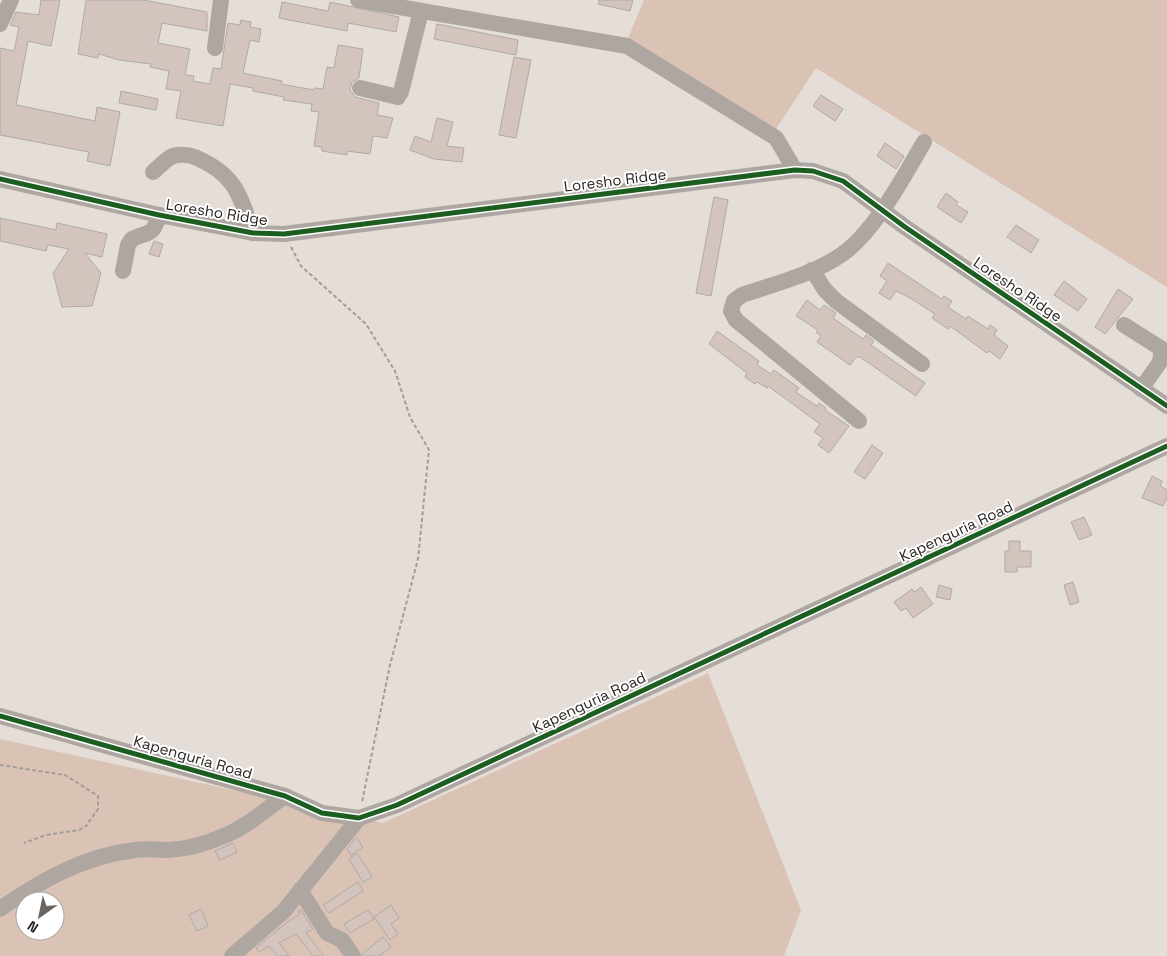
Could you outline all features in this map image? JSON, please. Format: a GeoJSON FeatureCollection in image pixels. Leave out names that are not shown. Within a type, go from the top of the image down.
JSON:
{"type":"FeatureCollection","features":[{"type":"Feature","properties":{"kind":"street"},"geometry":{"type":"LineString","coordinates":[[0,24],[10,0]]}},
{"type":"Feature","properties":{"kind":"street"},"geometry":{"type":"LineString","coordinates":[[215,48],[221,0]]}},
{"type":"Feature","properties":{"kind":"street"},"geometry":{"type":"LineString","coordinates":[[358,0],[627,46],[776,138],[795,170]]}},
{"type":"Feature","properties":{"kind":"street"},"geometry":{"type":"LineString","coordinates":[[360,88],[398,97],[401,92],[420,11]]}},
{"type":"Feature","properties":{"kind":"street"},"geometry":{"type":"LineString","coordinates":[[859,421],[736,320],[731,311],[734,301],[742,295],[812,270],[843,254],[883,210],[924,142]]}},
{"type":"Feature","properties":{"kind":"street"},"geometry":{"type":"LineString","coordinates":[[153,172],[171,156],[191,155],[212,164],[230,179],[253,233]]}},
{"type":"Feature","properties":{"kind":"street","name":"Loresho Ridge"},"geometry":{"type":"LineString","coordinates":[[0,179],[159,215],[253,233],[284,234],[795,170],[813,171],[843,181],[1167,406]]}},
{"type":"Feature","properties":{"kind":"street"},"geometry":{"type":"LineString","coordinates":[[124,271],[132,239],[149,234],[155,228],[159,215]]}},
{"type":"Feature","properties":{"kind":"street"},"geometry":{"type":"LineString","coordinates":[[812,270],[825,290],[836,301],[922,364]]}},
{"type":"Feature","properties":{"kind":"street"},"geometry":{"type":"LineString","coordinates":[[1124,325],[1162,349],[1160,362],[1141,389]]}},
{"type":"Feature","properties":{"kind":"street","name":"Kapenguria Road"},"geometry":{"type":"LineString","coordinates":[[0,716],[285,796],[322,813],[359,818],[397,805],[1167,446]]}},
{"type":"Feature","properties":{"kind":"street"},"geometry":{"type":"LineString","coordinates":[[0,909],[57,873],[78,864],[137,849],[171,850],[198,845],[223,837],[285,796]]}},
{"type":"Feature","properties":{"kind":"street"},"geometry":{"type":"LineString","coordinates":[[232,956],[284,911],[359,818]]}},
{"type":"Feature","properties":{"kind":"street"},"geometry":{"type":"LineString","coordinates":[[300,890],[327,933],[342,940],[353,956]]}},
{"type":"Feature","properties":{"kind":"path"},"geometry":{"type":"LineString","coordinates":[[284,234],[301,266],[366,324],[395,371],[410,417],[429,450],[418,559],[390,665],[359,818]]}},
{"type":"Feature","properties":{"kind":"path"},"geometry":{"type":"LineString","coordinates":[[0,765],[65,775],[98,796],[98,809],[86,826],[79,830],[46,835],[24,843]]}},
{"type":"Feature","properties":{"kind":"shaded area"},"geometry":{"type":"Polygon","coordinates":[[[644,0],[1167,0],[1167,287],[816,68],[776,129],[627,40],[644,0]]]}},
{"type":"Feature","properties":{"kind":"shaded area"},"geometry":{"type":"Polygon","coordinates":[[[708,673],[801,910],[784,956],[0,956],[0,739],[383,823],[708,673]]]}},
{"type":"Feature","properties":{"kind":"building"},"geometry":{"type":"Polygon","coordinates":[[[41,0],[60,0],[51,46],[28,41],[16,105],[95,121],[97,107],[120,112],[110,166],[87,161],[89,152],[0,135],[0,48],[14,51],[19,27],[10,25],[16,12],[39,15],[41,0]]]}},
{"type":"Feature","properties":{"kind":"building"},"geometry":{"type":"Polygon","coordinates":[[[86,0],[144,0],[207,12],[207,31],[162,23],[158,43],[190,49],[185,75],[194,76],[193,81],[210,84],[213,68],[221,69],[228,23],[240,25],[241,20],[251,22],[250,27],[261,29],[259,42],[250,40],[243,73],[282,81],[281,84],[314,90],[314,88],[323,89],[327,67],[334,68],[338,45],[363,49],[359,78],[352,82],[350,90],[355,97],[379,103],[377,115],[393,118],[387,138],[373,136],[370,154],[347,151],[347,155],[322,151],[322,147],[314,146],[319,112],[311,111],[312,104],[283,100],[284,97],[230,84],[223,126],[176,118],[181,91],[166,89],[169,71],[150,67],[151,64],[119,60],[99,54],[98,58],[78,54],[86,0]]]}},
{"type":"Feature","properties":{"kind":"building"},"geometry":{"type":"Polygon","coordinates":[[[599,0],[633,0],[630,11],[598,4],[599,0]]]}},
{"type":"Feature","properties":{"kind":"building"},"geometry":{"type":"Polygon","coordinates":[[[282,2],[328,11],[330,2],[399,17],[396,32],[348,23],[347,31],[279,18],[282,2]]]}},
{"type":"Feature","properties":{"kind":"building"},"geometry":{"type":"Polygon","coordinates":[[[437,24],[518,40],[516,55],[434,39],[437,24]]]}},
{"type":"Feature","properties":{"kind":"building"},"geometry":{"type":"Polygon","coordinates":[[[514,57],[531,60],[516,138],[499,135],[514,57]]]}},
{"type":"Feature","properties":{"kind":"building"},"geometry":{"type":"Polygon","coordinates":[[[121,91],[158,99],[156,110],[119,103],[121,91]]]}},
{"type":"Feature","properties":{"kind":"building"},"geometry":{"type":"Polygon","coordinates":[[[821,95],[843,109],[835,121],[813,106],[821,95]]]}},
{"type":"Feature","properties":{"kind":"building"},"geometry":{"type":"Polygon","coordinates":[[[437,118],[453,122],[447,146],[464,148],[462,162],[434,159],[410,150],[415,136],[431,142],[437,118]]]}},
{"type":"Feature","properties":{"kind":"building"},"geometry":{"type":"Polygon","coordinates":[[[885,143],[904,156],[896,169],[877,156],[885,143]]]}},
{"type":"Feature","properties":{"kind":"building"},"geometry":{"type":"Polygon","coordinates":[[[946,193],[958,202],[956,205],[968,212],[961,223],[937,207],[946,193]]]}},
{"type":"Feature","properties":{"kind":"building"},"geometry":{"type":"Polygon","coordinates":[[[714,197],[728,200],[711,296],[696,293],[714,197]]]}},
{"type":"Feature","properties":{"kind":"building"},"geometry":{"type":"Polygon","coordinates":[[[0,218],[56,230],[57,223],[107,234],[102,257],[85,253],[101,273],[92,306],[62,307],[53,273],[69,249],[48,245],[46,251],[0,241],[0,218]]]}},
{"type":"Feature","properties":{"kind":"building"},"geometry":{"type":"Polygon","coordinates":[[[1016,225],[1039,240],[1031,253],[1007,237],[1016,225]]]}},
{"type":"Feature","properties":{"kind":"building"},"geometry":{"type":"Polygon","coordinates":[[[154,241],[163,244],[159,257],[149,254],[154,241]]]}},
{"type":"Feature","properties":{"kind":"building"},"geometry":{"type":"Polygon","coordinates":[[[888,263],[942,299],[944,296],[952,301],[948,307],[966,319],[968,316],[988,329],[990,325],[997,330],[994,335],[1008,346],[1000,359],[989,351],[987,353],[950,326],[948,329],[932,318],[935,314],[910,298],[896,291],[890,300],[879,293],[887,281],[880,276],[888,263]]]}},
{"type":"Feature","properties":{"kind":"building"},"geometry":{"type":"Polygon","coordinates":[[[1064,281],[1087,299],[1078,311],[1054,295],[1064,281]]]}},
{"type":"Feature","properties":{"kind":"building"},"geometry":{"type":"Polygon","coordinates":[[[1118,289],[1133,299],[1105,334],[1095,327],[1118,289]]]}},
{"type":"Feature","properties":{"kind":"building"},"geometry":{"type":"Polygon","coordinates":[[[807,300],[820,310],[824,305],[836,313],[833,318],[863,339],[866,335],[874,341],[871,345],[925,383],[916,396],[860,357],[856,357],[850,365],[817,342],[821,336],[816,332],[818,330],[796,316],[807,300]]]}},
{"type":"Feature","properties":{"kind":"building"},"geometry":{"type":"Polygon","coordinates":[[[717,331],[759,361],[757,365],[771,374],[774,370],[799,388],[796,392],[817,406],[819,403],[826,408],[825,410],[849,426],[829,453],[818,445],[823,438],[814,432],[820,424],[768,386],[767,388],[757,382],[755,384],[745,377],[747,373],[709,344],[717,331]]]}},
{"type":"Feature","properties":{"kind":"building"},"geometry":{"type":"Polygon","coordinates":[[[872,445],[883,453],[865,479],[854,472],[872,445]]]}},
{"type":"Feature","properties":{"kind":"building"},"geometry":{"type":"Polygon","coordinates":[[[1152,476],[1162,481],[1160,486],[1167,490],[1167,498],[1163,506],[1142,498],[1152,476]]]}},
{"type":"Feature","properties":{"kind":"building"},"geometry":{"type":"Polygon","coordinates":[[[1084,517],[1092,535],[1079,540],[1071,522],[1084,517]]]}},
{"type":"Feature","properties":{"kind":"building"},"geometry":{"type":"Polygon","coordinates":[[[1009,541],[1020,541],[1020,551],[1031,551],[1031,567],[1017,567],[1017,572],[1005,572],[1005,551],[1009,551],[1009,541]]]}},
{"type":"Feature","properties":{"kind":"building"},"geometry":{"type":"Polygon","coordinates":[[[1073,582],[1079,602],[1070,605],[1064,585],[1073,582]]]}},
{"type":"Feature","properties":{"kind":"building"},"geometry":{"type":"Polygon","coordinates":[[[939,585],[952,589],[950,600],[936,597],[939,585]]]}},
{"type":"Feature","properties":{"kind":"building"},"geometry":{"type":"Polygon","coordinates":[[[921,587],[933,604],[913,618],[906,608],[901,611],[894,602],[912,589],[914,592],[921,587]]]}},
{"type":"Feature","properties":{"kind":"building"},"geometry":{"type":"Polygon","coordinates":[[[356,837],[363,847],[351,855],[347,849],[356,837]]]}},
{"type":"Feature","properties":{"kind":"building"},"geometry":{"type":"Polygon","coordinates":[[[233,843],[237,852],[220,860],[215,851],[233,843]]]}},
{"type":"Feature","properties":{"kind":"building"},"geometry":{"type":"Polygon","coordinates":[[[357,853],[372,877],[363,882],[349,859],[357,853]]]}},
{"type":"Feature","properties":{"kind":"building"},"geometry":{"type":"Polygon","coordinates":[[[358,882],[363,891],[329,913],[323,905],[358,882]]]}},
{"type":"Feature","properties":{"kind":"building"},"geometry":{"type":"Polygon","coordinates":[[[391,905],[399,918],[391,924],[398,934],[390,940],[374,917],[391,905]]]}},
{"type":"Feature","properties":{"kind":"building"},"geometry":{"type":"Polygon","coordinates":[[[201,909],[208,926],[197,931],[189,915],[201,909]]]}},
{"type":"Feature","properties":{"kind":"building"},"geometry":{"type":"Polygon","coordinates":[[[301,910],[313,929],[306,933],[324,956],[313,956],[296,934],[279,943],[289,956],[277,956],[269,946],[259,952],[256,948],[300,914],[298,911],[301,910]]]}},
{"type":"Feature","properties":{"kind":"building"},"geometry":{"type":"Polygon","coordinates":[[[368,910],[374,919],[350,933],[344,924],[368,910]]]}},
{"type":"Feature","properties":{"kind":"building"},"geometry":{"type":"Polygon","coordinates":[[[383,937],[391,947],[379,956],[363,956],[362,954],[383,937]]]}},
{"type":"Feature","properties":{"kind":"cycle path"},"geometry":{"type":"LineString","coordinates":[[0,179],[159,215],[253,233],[284,234],[795,170],[813,171],[843,181],[905,227],[1167,406]]}},
{"type":"Feature","properties":{"kind":"cycle path"},"geometry":{"type":"LineString","coordinates":[[0,716],[285,796],[322,813],[359,818],[397,805],[1167,446]]}}]}
